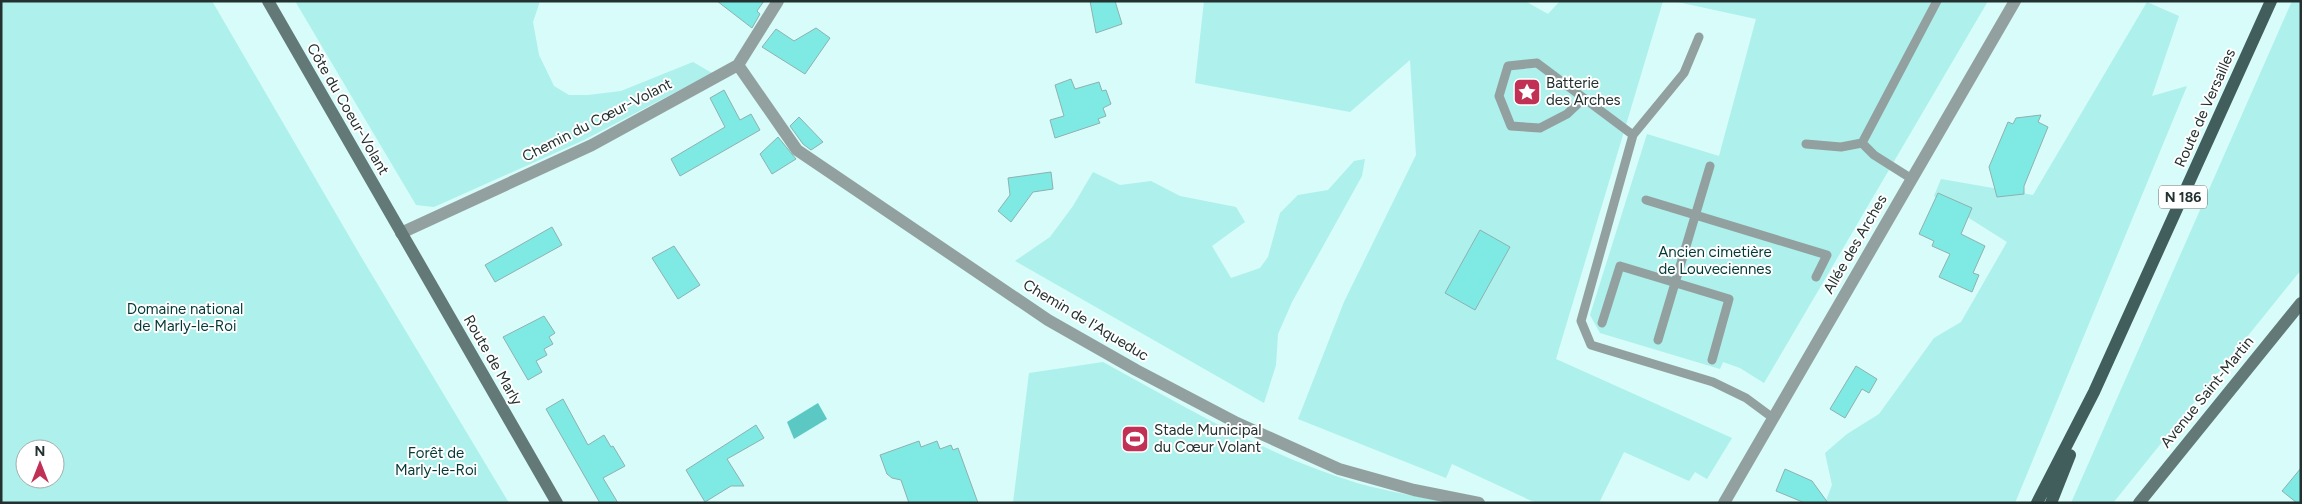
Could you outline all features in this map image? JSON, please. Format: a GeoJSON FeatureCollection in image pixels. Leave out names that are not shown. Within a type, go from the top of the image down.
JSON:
{"type":"FeatureCollection","features":[{"type":"Feature","properties":{"kind":"main road","name":"Côte du Coeur-Volant"},"geometry":{"type":"LineString","coordinates":[[268,1],[401,232]]}},
{"type":"Feature","properties":{"kind":"main road","name":"Route de Versailles"},"geometry":{"type":"LineString","coordinates":[[2037,503],[2094,392],[2271,1]]}},
{"type":"Feature","properties":{"kind":"main road","name":"Route de Marly"},"geometry":{"type":"LineString","coordinates":[[401,232],[557,503]]}},
{"type":"Feature","properties":{"kind":"main road","name":"Avenue Saint-Martin"},"geometry":{"type":"LineString","coordinates":[[2138,503],[2301,303]]}},
{"type":"Feature","properties":{"kind":"main road","name":"Route de Versailles"},"geometry":{"type":"LineString","coordinates":[[2051,503],[2094,392]]}},
{"type":"Feature","properties":{"kind":"street","name":"Chemin du Cœur-Volant"},"geometry":{"type":"LineString","coordinates":[[401,232],[592,145],[738,66],[778,1]]}},
{"type":"Feature","properties":{"kind":"street","name":"Allée des Arches"},"geometry":{"type":"LineString","coordinates":[[1724,503],[2015,1]]}},
{"type":"Feature","properties":{"kind":"street","name":"Chemin de l'Aqueduc"},"geometry":{"type":"LineString","coordinates":[[738,66],[797,150],[1048,320],[1136,370],[1237,423],[1339,470],[1414,490],[1479,503]]}},
{"type":"Feature","properties":{"kind":"lane"},"geometry":{"type":"LineString","coordinates":[[1862,143],[1937,1]]}},
{"type":"Feature","properties":{"kind":"lane"},"geometry":{"type":"LineString","coordinates":[[1699,38],[1684,73],[1633,135],[1581,321],[1591,345],[1713,382],[1746,398],[1773,418]]}},
{"type":"Feature","properties":{"kind":"lane"},"geometry":{"type":"LineString","coordinates":[[1584,98],[1567,114],[1540,128],[1511,126],[1499,96],[1508,66],[1537,64],[1584,98],[1633,135]]}},
{"type":"Feature","properties":{"kind":"lane"},"geometry":{"type":"LineString","coordinates":[[1806,144],[1841,147],[1862,143]]}},
{"type":"Feature","properties":{"kind":"lane"},"geometry":{"type":"LineString","coordinates":[[1862,143],[1874,155],[1912,178]]}},
{"type":"Feature","properties":{"kind":"lane"},"geometry":{"type":"LineString","coordinates":[[1658,340],[1710,166]]}},
{"type":"Feature","properties":{"kind":"lane"},"geometry":{"type":"LineString","coordinates":[[1646,200],[1827,255],[1816,277]]}},
{"type":"Feature","properties":{"kind":"lane"},"geometry":{"type":"LineString","coordinates":[[1602,323],[1620,266],[1729,300],[1712,360]]}},
{"type":"Feature","properties":{"kind":"green space","name":"Domaine national de Marly-le-Roi"},"geometry":{"type":"Polygon","coordinates":[[[1,1],[212,1],[360,255],[509,503],[1,503],[1,1]]]}},
{"type":"Feature","properties":{"kind":"green space"},"geometry":{"type":"Polygon","coordinates":[[[295,1],[540,1],[533,22],[539,55],[554,86],[569,95],[621,91],[693,62],[712,73],[584,140],[434,207],[416,205],[295,1]]]}},
{"type":"Feature","properties":{"kind":"green space"},"geometry":{"type":"Polygon","coordinates":[[[1204,1],[1525,1],[1548,14],[1560,1],[1663,1],[1556,359],[1732,438],[1707,479],[1695,472],[1689,481],[1624,452],[1599,503],[1536,503],[1452,464],[1446,478],[1298,419],[1344,302],[1416,155],[1410,60],[1350,112],[1195,83],[1204,1]]]}},
{"type":"Feature","properties":{"kind":"green space","name":"Ancien cimetière de Louveciennes"},"geometry":{"type":"Polygon","coordinates":[[[1673,1],[1988,1],[1764,383],[1740,368],[1723,362],[1720,369],[1600,333],[1590,315],[1647,134],[1719,156],[1756,19],[1673,1]]]}},
{"type":"Feature","properties":{"kind":"green space"},"geometry":{"type":"Polygon","coordinates":[[[2292,1],[2301,1],[2301,270],[2113,503],[2071,503],[2292,1]]]}},
{"type":"Feature","properties":{"kind":"green space"},"geometry":{"type":"Polygon","coordinates":[[[2147,2],[2179,16],[2152,96],[2187,86],[2015,503],[1825,503],[1832,485],[1825,453],[1847,434],[1879,414],[1934,338],[1961,322],[2007,242],[1934,196],[1941,179],[2033,195],[2147,2]]]}},
{"type":"Feature","properties":{"kind":"green space"},"geometry":{"type":"Polygon","coordinates":[[[1365,159],[1362,176],[1292,302],[1278,334],[1276,365],[1264,403],[1015,261],[1050,237],[1073,206],[1093,172],[1120,185],[1151,181],[1180,196],[1236,207],[1245,222],[1212,246],[1231,278],[1260,268],[1268,257],[1280,213],[1298,195],[1328,190],[1354,161],[1365,159]]]}},
{"type":"Feature","properties":{"kind":"green space","name":"Stade Municipal du Cœur Volant"},"geometry":{"type":"Polygon","coordinates":[[[1103,362],[1227,429],[1291,459],[1357,483],[1393,492],[1454,503],[1013,503],[1029,373],[1103,362]]]}},
{"type":"Feature","properties":{"kind":"shaded area"},"geometry":{"type":"Polygon","coordinates":[[[818,403],[827,419],[794,439],[787,422],[818,403]]]}},
{"type":"Feature","properties":{"kind":"building"},"geometry":{"type":"Polygon","coordinates":[[[717,1],[764,1],[757,11],[760,14],[752,28],[717,1]]]}},
{"type":"Feature","properties":{"kind":"building"},"geometry":{"type":"Polygon","coordinates":[[[1090,1],[1115,1],[1122,24],[1096,33],[1090,1]]]}},
{"type":"Feature","properties":{"kind":"building"},"geometry":{"type":"Polygon","coordinates":[[[816,28],[830,38],[805,74],[762,47],[776,29],[794,41],[816,28]]]}},
{"type":"Feature","properties":{"kind":"building"},"geometry":{"type":"Polygon","coordinates":[[[1071,79],[1075,89],[1099,82],[1102,91],[1106,90],[1111,104],[1103,108],[1106,116],[1098,119],[1100,123],[1055,138],[1050,120],[1064,116],[1055,85],[1071,79]]]}},
{"type":"Feature","properties":{"kind":"building"},"geometry":{"type":"Polygon","coordinates":[[[724,90],[740,120],[751,114],[760,130],[680,176],[671,159],[725,127],[710,98],[724,90]]]}},
{"type":"Feature","properties":{"kind":"building"},"geometry":{"type":"Polygon","coordinates":[[[2041,115],[2038,122],[2048,127],[2024,186],[2024,194],[1997,197],[1989,167],[2008,122],[2013,124],[2016,118],[2041,115]]]}},
{"type":"Feature","properties":{"kind":"building"},"geometry":{"type":"Polygon","coordinates":[[[799,117],[823,142],[811,150],[803,144],[790,126],[799,117]]]}},
{"type":"Feature","properties":{"kind":"building"},"geometry":{"type":"Polygon","coordinates":[[[778,137],[796,159],[772,174],[760,154],[778,137]]]}},
{"type":"Feature","properties":{"kind":"building"},"geometry":{"type":"Polygon","coordinates":[[[1051,172],[1053,189],[1033,192],[1011,222],[998,211],[1010,195],[1008,178],[1051,172]]]}},
{"type":"Feature","properties":{"kind":"building"},"geometry":{"type":"Polygon","coordinates":[[[1938,193],[1972,208],[1961,234],[1985,246],[1973,273],[1979,275],[1972,292],[1939,277],[1950,254],[1932,246],[1934,241],[1919,234],[1938,193]]]}},
{"type":"Feature","properties":{"kind":"building"},"geometry":{"type":"Polygon","coordinates":[[[552,227],[562,245],[495,282],[485,265],[552,227]]]}},
{"type":"Feature","properties":{"kind":"building"},"geometry":{"type":"Polygon","coordinates":[[[1480,230],[1510,247],[1475,310],[1445,293],[1480,230]]]}},
{"type":"Feature","properties":{"kind":"building"},"geometry":{"type":"Polygon","coordinates":[[[674,246],[700,285],[678,299],[652,258],[674,246]]]}},
{"type":"Feature","properties":{"kind":"building"},"geometry":{"type":"Polygon","coordinates":[[[544,316],[555,333],[549,337],[553,344],[544,349],[547,355],[536,361],[542,372],[528,380],[503,337],[544,316]]]}},
{"type":"Feature","properties":{"kind":"building"},"geometry":{"type":"Polygon","coordinates":[[[1856,366],[1877,379],[1869,393],[1862,389],[1845,418],[1830,409],[1856,366]]]}},
{"type":"Feature","properties":{"kind":"building"},"geometry":{"type":"Polygon","coordinates":[[[563,399],[588,445],[604,435],[625,466],[603,478],[618,503],[600,503],[546,409],[563,399]]]}},
{"type":"Feature","properties":{"kind":"building"},"geometry":{"type":"Polygon","coordinates":[[[756,425],[764,438],[727,459],[744,486],[731,486],[705,502],[686,470],[756,425]]]}},
{"type":"Feature","properties":{"kind":"building"},"geometry":{"type":"Polygon","coordinates":[[[919,441],[921,447],[937,441],[940,449],[951,445],[953,450],[958,448],[978,503],[909,503],[901,480],[892,478],[887,474],[880,455],[919,441]]]}},
{"type":"Feature","properties":{"kind":"building"},"geometry":{"type":"Polygon","coordinates":[[[2301,468],[2301,503],[2297,503],[2282,491],[2301,468]]]}},
{"type":"Feature","properties":{"kind":"building"},"geometry":{"type":"Polygon","coordinates":[[[1785,469],[1812,481],[1828,503],[1805,503],[1776,491],[1785,469]]]}},
{"type":"Feature","properties":{"kind":"place","name":"Batterie des Arches"},"geometry":{"type":"Point","coordinates":[1527,92]}},
{"type":"Feature","properties":{"kind":"place","name":"Stade Municipal du Cœur Volant"},"geometry":{"type":"Point","coordinates":[1135,439]}},
{"type":"Feature","properties":{"kind":"park label","name":"Forêt de Marly-le-Roi"},"geometry":{"type":"Point","coordinates":[436,462]}}]}
